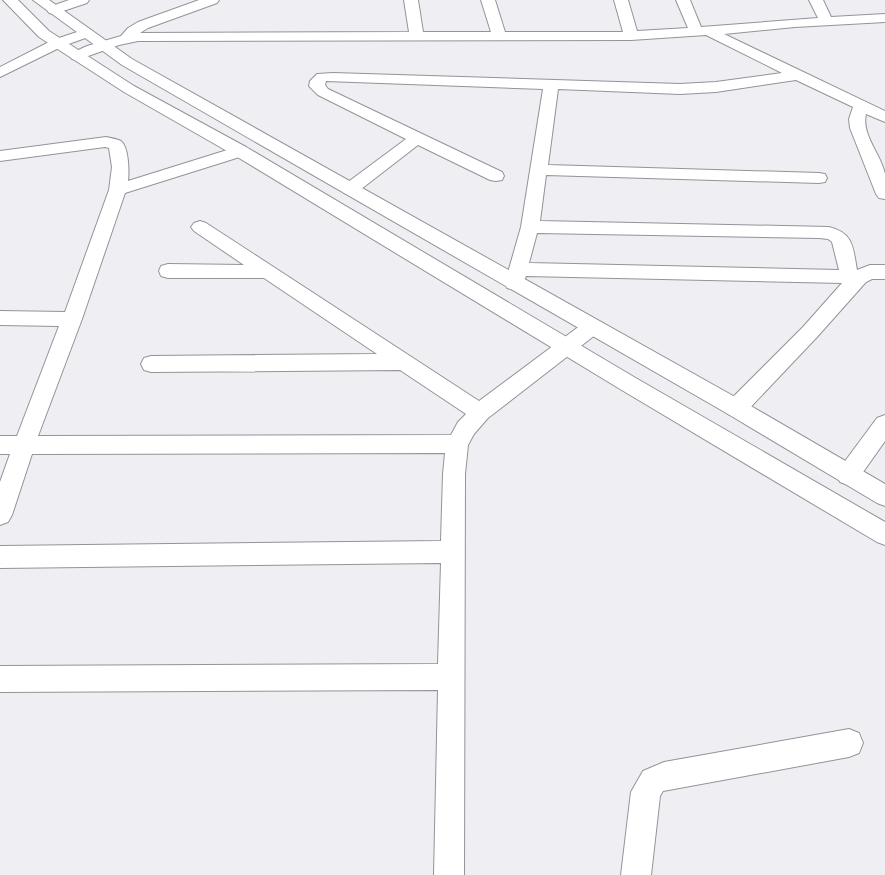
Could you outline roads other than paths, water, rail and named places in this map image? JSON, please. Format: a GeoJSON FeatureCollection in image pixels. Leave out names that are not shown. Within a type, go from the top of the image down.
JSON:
{"type":"FeatureCollection","features":[{"type":"Feature","properties":{"kind":"street"},"geometry":{"type":"LineString","coordinates":[[10,0],[44,34],[129,89],[240,151],[566,346],[885,534]]}},
{"type":"Feature","properties":{"kind":"street"},"geometry":{"type":"LineString","coordinates":[[47,5],[82,0]]}},
{"type":"Feature","properties":{"kind":"street"},"geometry":{"type":"LineString","coordinates":[[126,38],[143,25],[212,0]]}},
{"type":"Feature","properties":{"kind":"street"},"geometry":{"type":"LineString","coordinates":[[411,0],[416,37]]}},
{"type":"Feature","properties":{"kind":"street"},"geometry":{"type":"LineString","coordinates":[[488,0],[499,37]]}},
{"type":"Feature","properties":{"kind":"street"},"geometry":{"type":"LineString","coordinates":[[621,0],[631,36]]}},
{"type":"Feature","properties":{"kind":"street"},"geometry":{"type":"LineString","coordinates":[[683,0],[702,32],[798,75],[885,117]]}},
{"type":"Feature","properties":{"kind":"street"},"geometry":{"type":"LineString","coordinates":[[816,0],[827,22]]}},
{"type":"Feature","properties":{"kind":"street"},"geometry":{"type":"LineString","coordinates":[[47,5],[127,62],[350,189],[516,276],[592,327],[736,408],[885,496]]}},
{"type":"Feature","properties":{"kind":"street"},"geometry":{"type":"LineString","coordinates":[[77,56],[103,45],[126,38],[631,36],[885,18]]}},
{"type":"Feature","properties":{"kind":"street"},"geometry":{"type":"LineString","coordinates":[[0,73],[58,43],[86,33]]}},
{"type":"Feature","properties":{"kind":"street"},"geometry":{"type":"LineString","coordinates":[[496,176],[323,92],[317,86],[316,81],[322,77],[333,77],[551,86],[699,89],[798,75]]}},
{"type":"Feature","properties":{"kind":"street"},"geometry":{"type":"LineString","coordinates":[[516,276],[530,227],[551,86]]}},
{"type":"Feature","properties":{"kind":"street"},"geometry":{"type":"LineString","coordinates":[[861,105],[857,119],[858,128],[885,194]]}},
{"type":"Feature","properties":{"kind":"street"},"geometry":{"type":"LineString","coordinates":[[350,189],[417,138]]}},
{"type":"Feature","properties":{"kind":"street"},"geometry":{"type":"LineString","coordinates":[[0,156],[106,142],[116,144],[118,150],[120,179],[118,190],[72,319],[24,445],[0,515]]}},
{"type":"Feature","properties":{"kind":"street"},"geometry":{"type":"LineString","coordinates":[[118,190],[240,151]]}},
{"type":"Feature","properties":{"kind":"street"},"geometry":{"type":"LineString","coordinates":[[539,170],[818,178]]}},
{"type":"Feature","properties":{"kind":"street"},"geometry":{"type":"LineString","coordinates":[[530,227],[830,233],[838,237],[842,244],[854,277]]}},
{"type":"Feature","properties":{"kind":"street"},"geometry":{"type":"LineString","coordinates":[[200,228],[480,412]]}},
{"type":"Feature","properties":{"kind":"street"},"geometry":{"type":"LineString","coordinates":[[168,271],[267,272]]}},
{"type":"Feature","properties":{"kind":"street"},"geometry":{"type":"LineString","coordinates":[[516,276],[854,277],[870,272],[885,272]]}},
{"type":"Feature","properties":{"kind":"street"},"geometry":{"type":"LineString","coordinates":[[736,408],[810,332],[854,277]]}},
{"type":"Feature","properties":{"kind":"street"},"geometry":{"type":"LineString","coordinates":[[0,318],[72,319]]}},
{"type":"Feature","properties":{"kind":"street"},"geometry":{"type":"LineString","coordinates":[[449,875],[454,474],[457,444],[466,428],[480,412],[592,327]]}},
{"type":"Feature","properties":{"kind":"street"},"geometry":{"type":"LineString","coordinates":[[151,364],[402,362]]}},
{"type":"Feature","properties":{"kind":"street"},"geometry":{"type":"LineString","coordinates":[[848,475],[885,424]]}},
{"type":"Feature","properties":{"kind":"street"},"geometry":{"type":"LineString","coordinates":[[0,445],[457,444]]}},
{"type":"Feature","properties":{"kind":"street"},"geometry":{"type":"LineString","coordinates":[[0,557],[453,552]]}},
{"type":"Feature","properties":{"kind":"street"},"geometry":{"type":"LineString","coordinates":[[0,680],[451,677]]}},
{"type":"Feature","properties":{"kind":"street"},"geometry":{"type":"LineString","coordinates":[[636,875],[646,792],[653,781],[664,776],[849,743]]}}]}
